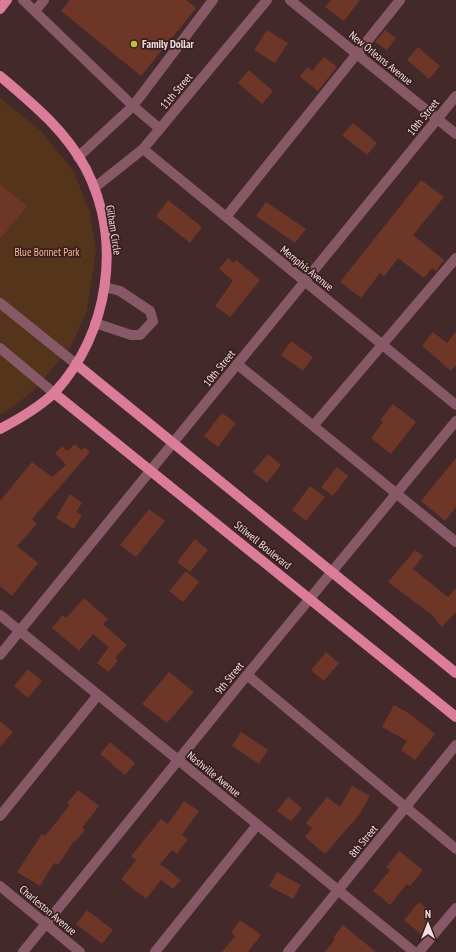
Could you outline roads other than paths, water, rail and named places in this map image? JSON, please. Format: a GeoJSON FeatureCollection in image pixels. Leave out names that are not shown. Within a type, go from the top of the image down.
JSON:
{"type":"FeatureCollection","features":[{"type":"Feature","properties":{"kind":"main road"},"geometry":{"type":"LineString","coordinates":[[0,9],[7,0]]}},
{"type":"Feature","properties":{"kind":"main road","name":"Gilham Circle"},"geometry":{"type":"LineString","coordinates":[[0,76],[58,128],[78,157],[94,188],[105,237],[107,259],[105,287],[101,306],[90,339],[76,364],[54,393],[22,417],[0,429]]}},
{"type":"Feature","properties":{"kind":"main road","name":"Stilwell Boulevard"},"geometry":{"type":"LineString","coordinates":[[76,364],[456,673]]}},
{"type":"Feature","properties":{"kind":"main road","name":"Stilwell Boulevard"},"geometry":{"type":"LineString","coordinates":[[54,393],[152,470],[456,717]]}},
{"type":"Feature","properties":{"kind":"street"},"geometry":{"type":"LineString","coordinates":[[22,0],[133,106],[160,129]]}},
{"type":"Feature","properties":{"kind":"street"},"geometry":{"type":"LineString","coordinates":[[35,11],[44,0]]}},
{"type":"Feature","properties":{"kind":"street"},"geometry":{"type":"LineString","coordinates":[[78,157],[133,106],[213,0]]}},
{"type":"Feature","properties":{"kind":"street","name":"11th Street"},"geometry":{"type":"LineString","coordinates":[[94,188],[143,149],[267,0]]}},
{"type":"Feature","properties":{"kind":"street","name":"New Orleans Avenue"},"geometry":{"type":"LineString","coordinates":[[290,0],[456,134]]}},
{"type":"Feature","properties":{"kind":"street"},"geometry":{"type":"LineString","coordinates":[[226,217],[400,0]]}},
{"type":"Feature","properties":{"kind":"street","name":"10th Street"},"geometry":{"type":"LineString","coordinates":[[0,655],[456,96]]}},
{"type":"Feature","properties":{"kind":"street","name":"Memphis Avenue"},"geometry":{"type":"LineString","coordinates":[[143,149],[456,405]]}},
{"type":"Feature","properties":{"kind":"street"},"geometry":{"type":"LineString","coordinates":[[313,426],[456,258]]}},
{"type":"Feature","properties":{"kind":"street"},"geometry":{"type":"LineString","coordinates":[[95,324],[132,335],[140,335],[153,321],[150,311],[120,291],[105,287]]}},
{"type":"Feature","properties":{"kind":"street"},"geometry":{"type":"LineString","coordinates":[[0,303],[76,364]]}},
{"type":"Feature","properties":{"kind":"street"},"geometry":{"type":"LineString","coordinates":[[0,348],[54,393]]}},
{"type":"Feature","properties":{"kind":"street"},"geometry":{"type":"LineString","coordinates":[[237,364],[456,542]]}},
{"type":"Feature","properties":{"kind":"street","name":"9th Street"},"geometry":{"type":"LineString","coordinates":[[23,952],[247,675],[456,421]]}},
{"type":"Feature","properties":{"kind":"street","name":"Nashville Avenue"},"geometry":{"type":"LineString","coordinates":[[0,615],[414,952]]}},
{"type":"Feature","properties":{"kind":"street"},"geometry":{"type":"LineString","coordinates":[[247,675],[456,849]]}},
{"type":"Feature","properties":{"kind":"street"},"geometry":{"type":"LineString","coordinates":[[0,816],[98,695]]}},
{"type":"Feature","properties":{"kind":"street","name":"8th Street"},"geometry":{"type":"LineString","coordinates":[[288,952],[456,745]]}},
{"type":"Feature","properties":{"kind":"street"},"geometry":{"type":"LineString","coordinates":[[155,952],[258,825]]}},
{"type":"Feature","properties":{"kind":"street","name":"Charleston Avenue"},"geometry":{"type":"LineString","coordinates":[[0,886],[80,952]]}},
{"type":"Feature","properties":{"kind":"street"},"geometry":{"type":"LineString","coordinates":[[419,952],[456,908]]}},
{"type":"Feature","properties":{"kind":"place","name":"Family Dollar"},"geometry":{"type":"Point","coordinates":[134,44]}},
{"type":"Feature","properties":{"kind":"park label","name":"Blue Bonnet Park"},"geometry":{"type":"Point","coordinates":[47,252]}}]}
